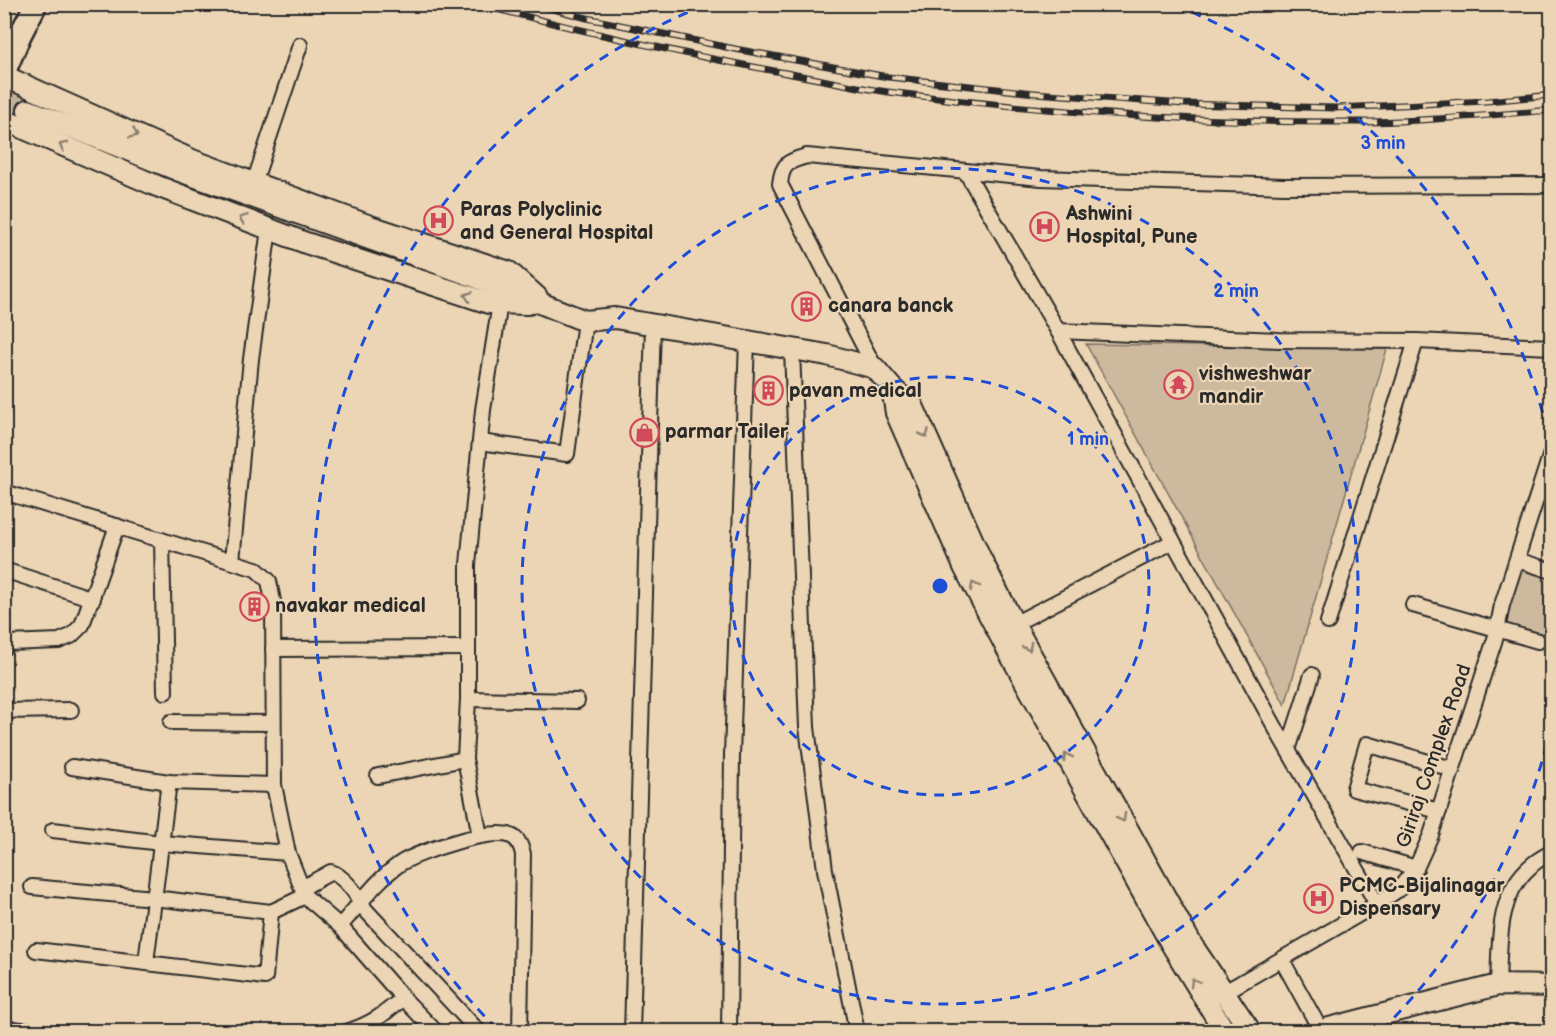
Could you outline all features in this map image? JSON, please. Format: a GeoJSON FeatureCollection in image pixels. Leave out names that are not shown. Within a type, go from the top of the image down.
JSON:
{"type":"FeatureCollection","features":[{"type":"Feature","properties":{"kind":"main road"},"geometry":{"type":"LineString","coordinates":[[4,74],[36,4]]}},
{"type":"Feature","properties":{"kind":"street"},"geometry":{"type":"LineString","coordinates":[[254,183],[300,45]]}},
{"type":"Feature","properties":{"kind":"street"},"geometry":{"type":"LineString","coordinates":[[4,74],[192,160],[370,226],[509,272],[546,305]]}},
{"type":"Feature","properties":{"kind":"street"},"geometry":{"type":"LineString","coordinates":[[28,110],[187,174],[473,276],[585,321],[615,318],[653,324],[827,355],[875,368]]}},
{"type":"Feature","properties":{"kind":"street"},"geometry":{"type":"LineString","coordinates":[[4,120],[157,186],[269,229],[489,303],[546,305]]}},
{"type":"Feature","properties":{"kind":"street"},"geometry":{"type":"LineString","coordinates":[[1251,1032],[1192,945],[1014,624],[981,559],[913,406],[892,388],[875,368],[780,184],[781,171],[790,161],[807,156],[1041,178],[1283,186],[1551,184]]}},
{"type":"Feature","properties":{"kind":"street"},"geometry":{"type":"LineString","coordinates":[[966,172],[1058,331],[1172,542],[1377,904]]}},
{"type":"Feature","properties":{"kind":"street"},"geometry":{"type":"LineString","coordinates":[[232,561],[251,359],[269,229]]}},
{"type":"Feature","properties":{"kind":"street"},"geometry":{"type":"LineString","coordinates":[[480,836],[465,759],[468,699],[468,564],[483,410],[500,303]]}},
{"type":"Feature","properties":{"kind":"street"},"geometry":{"type":"LineString","coordinates":[[480,442],[567,454],[585,321]]}},
{"type":"Feature","properties":{"kind":"street"},"geometry":{"type":"LineString","coordinates":[[632,1032],[653,324]]}},
{"type":"Feature","properties":{"kind":"street"},"geometry":{"type":"LineString","coordinates":[[1058,331],[1279,340],[1416,341],[1551,347]]}},
{"type":"Feature","properties":{"kind":"street"},"geometry":{"type":"LineString","coordinates":[[729,1032],[732,755],[747,341]]}},
{"type":"Feature","properties":{"kind":"street"},"geometry":{"type":"LineString","coordinates":[[1328,622],[1416,341]]}},
{"type":"Feature","properties":{"kind":"street"},"geometry":{"type":"LineString","coordinates":[[792,350],[809,750],[825,870],[857,1032]]}},
{"type":"Feature","properties":{"kind":"street"},"geometry":{"type":"LineString","coordinates":[[892,388],[896,413],[964,567],[1170,942],[1225,1032]]}},
{"type":"Feature","properties":{"kind":"street","name":"Giriraj Complex Road"},"geometry":{"type":"LineString","coordinates":[[1206,1003],[1377,904],[1399,889],[1416,868],[1439,811],[1551,450]]}},
{"type":"Feature","properties":{"kind":"street"},"geometry":{"type":"LineString","coordinates":[[4,492],[256,569],[269,581],[273,601],[274,785],[288,853],[304,892],[340,926],[436,1032]]}},
{"type":"Feature","properties":{"kind":"street"},"geometry":{"type":"LineString","coordinates":[[6,644],[59,641],[71,636],[82,625],[117,526]]}},
{"type":"Feature","properties":{"kind":"street"},"geometry":{"type":"LineString","coordinates":[[162,540],[165,692]]}},
{"type":"Feature","properties":{"kind":"street"},"geometry":{"type":"LineString","coordinates":[[1014,624],[1172,542]]}},
{"type":"Feature","properties":{"kind":"street"},"geometry":{"type":"LineString","coordinates":[[1517,560],[1551,571]]}},
{"type":"Feature","properties":{"kind":"street"},"geometry":{"type":"LineString","coordinates":[[4,570],[93,599]]}},
{"type":"Feature","properties":{"kind":"street"},"geometry":{"type":"LineString","coordinates":[[1413,605],[1538,641]]}},
{"type":"Feature","properties":{"kind":"street"},"geometry":{"type":"LineString","coordinates":[[273,649],[468,648]]}},
{"type":"Feature","properties":{"kind":"street"},"geometry":{"type":"LineString","coordinates":[[1288,750],[1312,675]]}},
{"type":"Feature","properties":{"kind":"street"},"geometry":{"type":"LineString","coordinates":[[468,699],[577,701]]}},
{"type":"Feature","properties":{"kind":"street"},"geometry":{"type":"LineString","coordinates":[[4,711],[71,710]]}},
{"type":"Feature","properties":{"kind":"street"},"geometry":{"type":"LineString","coordinates":[[171,722],[273,723]]}},
{"type":"Feature","properties":{"kind":"street"},"geometry":{"type":"LineString","coordinates":[[1439,811],[1354,789],[1367,744],[1452,769]]}},
{"type":"Feature","properties":{"kind":"street"},"geometry":{"type":"LineString","coordinates":[[378,776],[465,759]]}},
{"type":"Feature","properties":{"kind":"street"},"geometry":{"type":"LineString","coordinates":[[72,767],[169,782],[274,785]]}},
{"type":"Feature","properties":{"kind":"street"},"geometry":{"type":"LineString","coordinates":[[146,962],[169,782]]}},
{"type":"Feature","properties":{"kind":"street"},"geometry":{"type":"LineString","coordinates":[[53,830],[161,843],[288,853]]}},
{"type":"Feature","properties":{"kind":"street"},"geometry":{"type":"LineString","coordinates":[[340,926],[371,888],[402,863],[434,848],[480,836],[506,834],[514,837],[520,844],[523,854],[520,1032]]}},
{"type":"Feature","properties":{"kind":"street"},"geometry":{"type":"LineString","coordinates":[[1362,852],[1416,868]]}},
{"type":"Feature","properties":{"kind":"street"},"geometry":{"type":"LineString","coordinates":[[1498,984],[1500,933],[1506,904],[1517,880],[1532,865],[1551,852]]}},
{"type":"Feature","properties":{"kind":"street"},"geometry":{"type":"LineString","coordinates":[[32,887],[271,912],[333,872],[359,897],[360,904],[479,1032]]}},
{"type":"Feature","properties":{"kind":"street"},"geometry":{"type":"LineString","coordinates":[[36,950],[266,977],[271,912]]}},
{"type":"Feature","properties":{"kind":"street"},"geometry":{"type":"LineString","coordinates":[[1282,960],[1317,1030],[1498,984],[1551,986]]}},
{"type":"Feature","properties":{"kind":"street"},"geometry":{"type":"LineString","coordinates":[[346,1032],[365,1026],[403,998]]}},
{"type":"Feature","properties":{"kind":"street"},"geometry":{"type":"LineString","coordinates":[[4,1028],[39,1032]]}},
{"type":"Feature","properties":{"kind":"shaded area"},"geometry":{"type":"Polygon","coordinates":[[[1086,344],[1387,349],[1285,705],[1086,344]]]}},
{"type":"Feature","properties":{"kind":"shaded area"},"geometry":{"type":"Polygon","coordinates":[[[1517,560],[1551,571],[1551,650],[1496,636],[1517,560]]]}},
{"type":"Feature","properties":{"kind":"tunnel"},"geometry":{"type":"LineString","coordinates":[[4,99],[28,110]]}},
{"type":"Feature","properties":{"kind":"railway"},"geometry":{"type":"LineString","coordinates":[[478,4],[631,42],[747,66],[862,88],[999,105],[1166,118],[1361,122],[1443,119],[1552,110]]}},
{"type":"Feature","properties":{"kind":"railway"},"geometry":{"type":"LineString","coordinates":[[535,4],[587,18],[735,49],[888,77],[1035,93],[1183,104],[1336,108],[1487,101],[1552,95]]}},
{"type":"Feature","properties":{"kind":"place","name":"Paras Polyclinic and General Hospital"},"geometry":{"type":"Point","coordinates":[439,221]}},
{"type":"Feature","properties":{"kind":"place","name":"Ashwini Hospital, Pune"},"geometry":{"type":"Point","coordinates":[1045,226]}},
{"type":"Feature","properties":{"kind":"place","name":"canara banck"},"geometry":{"type":"Point","coordinates":[807,306]}},
{"type":"Feature","properties":{"kind":"place","name":"vishweshwar mandir"},"geometry":{"type":"Point","coordinates":[1178,385]}},
{"type":"Feature","properties":{"kind":"place","name":"pavan medical"},"geometry":{"type":"Point","coordinates":[768,391]}},
{"type":"Feature","properties":{"kind":"place","name":"parmar Tailer"},"geometry":{"type":"Point","coordinates":[644,432]}},
{"type":"Feature","properties":{"kind":"place","name":"navakar medical"},"geometry":{"type":"Point","coordinates":[254,606]}},
{"type":"Feature","properties":{"kind":"place","name":"PCMC-Bijalinagar Dispensary"},"geometry":{"type":"Point","coordinates":[1318,898]}}]}
